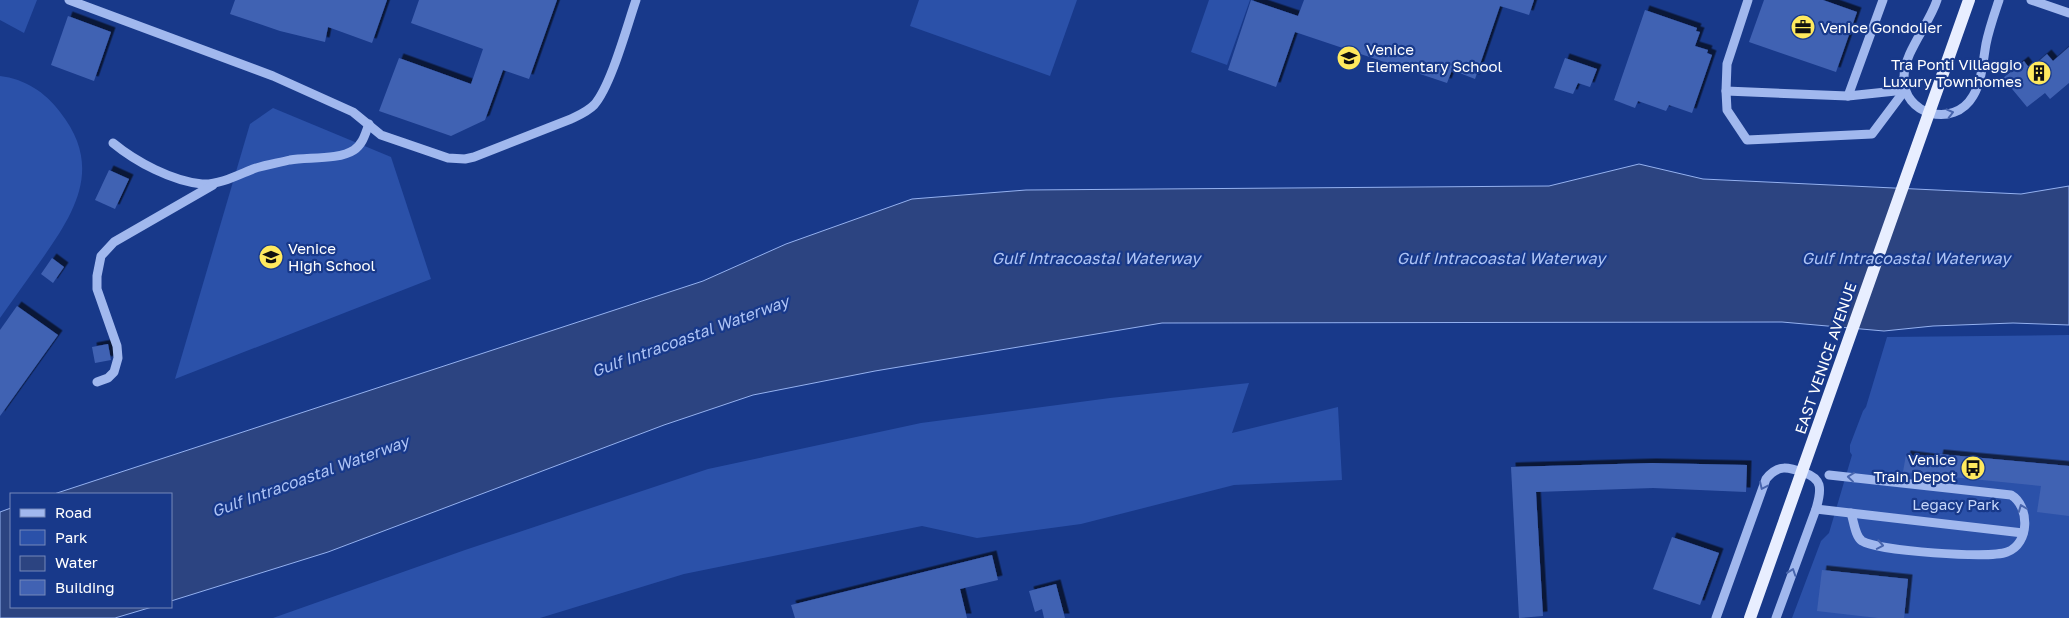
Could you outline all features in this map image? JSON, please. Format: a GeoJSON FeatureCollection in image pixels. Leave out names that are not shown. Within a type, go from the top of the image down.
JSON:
{"type":"FeatureCollection","features":[{"type":"Feature","properties":{"kind":"main road","name":"EAST VENICE AVENUE"},"geometry":{"type":"LineString","coordinates":[[1750,618],[1969,0]]}},
{"type":"Feature","properties":{"kind":"street"},"geometry":{"type":"LineString","coordinates":[[69,0],[273,76],[354,112],[381,135],[457,160],[474,157],[586,112],[599,97],[617,55],[636,0]]}},
{"type":"Feature","properties":{"kind":"street"},"geometry":{"type":"LineString","coordinates":[[1848,96],[1883,0]]}},
{"type":"Feature","properties":{"kind":"street"},"geometry":{"type":"LineString","coordinates":[[1937,0],[1928,23],[1907,59],[1904,76],[1905,90],[1910,99],[1916,106],[1934,115],[1951,114],[1963,108],[1973,96],[1978,86],[1987,42],[1999,0]]}},
{"type":"Feature","properties":{"kind":"street"},"geometry":{"type":"LineString","coordinates":[[2031,0],[2069,13]]}},
{"type":"Feature","properties":{"kind":"street"},"geometry":{"type":"LineString","coordinates":[[1745,1],[1727,64],[1726,110],[1747,140],[1872,134],[1905,90]]}},
{"type":"Feature","properties":{"kind":"street"},"geometry":{"type":"LineString","coordinates":[[1726,91],[1848,96],[1905,90]]}},
{"type":"Feature","properties":{"kind":"street"},"geometry":{"type":"LineString","coordinates":[[97,382],[108,378],[114,372],[118,358],[117,346],[97,289],[97,276],[101,256],[114,242],[215,183],[256,168],[292,160],[341,155],[354,150],[363,141],[369,124]]}},
{"type":"Feature","properties":{"kind":"street"},"geometry":{"type":"LineString","coordinates":[[113,143],[141,163],[178,178],[202,184],[215,183]]}},
{"type":"Feature","properties":{"kind":"street"},"geometry":{"type":"LineString","coordinates":[[1716,618],[1761,489],[1772,472],[1789,467],[1812,476],[1819,484],[1820,493],[1816,509],[1776,618]]}},
{"type":"Feature","properties":{"kind":"street"},"geometry":{"type":"LineString","coordinates":[[1829,475],[2011,495],[2020,501],[2024,511],[2025,522],[2019,543],[2009,552],[1994,555],[1911,550],[1878,545],[1861,540],[1858,537],[1851,513]]}},
{"type":"Feature","properties":{"kind":"street"},"geometry":{"type":"LineString","coordinates":[[1816,509],[2023,533]]}},
{"type":"Feature","properties":{"kind":"green space"},"geometry":{"type":"Polygon","coordinates":[[[0,0],[37,0],[24,33],[0,20],[0,0]]]}},
{"type":"Feature","properties":{"kind":"green space"},"geometry":{"type":"Polygon","coordinates":[[[919,0],[1077,0],[1050,76],[910,26],[919,0]]]}},
{"type":"Feature","properties":{"kind":"green space"},"geometry":{"type":"Polygon","coordinates":[[[1209,0],[1250,0],[1227,65],[1191,52],[1209,0]]]}},
{"type":"Feature","properties":{"kind":"green space"},"geometry":{"type":"Polygon","coordinates":[[[0,76],[26,83],[48,98],[73,132],[80,151],[82,170],[80,188],[74,206],[65,223],[0,318],[0,76]]]}},
{"type":"Feature","properties":{"kind":"green space"},"geometry":{"type":"Polygon","coordinates":[[[273,108],[391,157],[431,279],[175,379],[250,124],[273,108]]]}},
{"type":"Feature","properties":{"kind":"green space","name":"Legacy Park"},"geometry":{"type":"Polygon","coordinates":[[[2069,335],[2069,618],[1792,618],[1821,541],[1829,533],[1852,455],[1850,445],[1866,407],[1887,337],[2069,335]]]}},
{"type":"Feature","properties":{"kind":"green space"},"geometry":{"type":"Polygon","coordinates":[[[1249,383],[1232,433],[1338,407],[1342,480],[1234,485],[1081,524],[977,538],[922,526],[684,574],[540,618],[273,618],[465,550],[708,469],[921,423],[1110,398],[1249,383]]]}},
{"type":"Feature","properties":{"kind":"water","name":"Gulf Intracoastal Waterway"},"geometry":{"type":"Polygon","coordinates":[[[1639,164],[1703,179],[2021,194],[2069,186],[2069,325],[2013,323],[1933,326],[1884,331],[1782,322],[1162,323],[875,371],[753,395],[664,425],[328,552],[172,601],[172,493],[57,493],[703,281],[786,244],[912,199],[1026,190],[1549,186],[1639,164]]]}},
{"type":"Feature","properties":{"kind":"water"},"geometry":{"type":"Polygon","coordinates":[[[10,508],[10,608],[149,608],[115,618],[0,618],[0,512],[10,508]]]}},
{"type":"Feature","properties":{"kind":"building"},"geometry":{"type":"Polygon","coordinates":[[[235,0],[387,0],[372,43],[328,27],[325,42],[280,31],[230,14],[235,0]]]}},
{"type":"Feature","properties":{"kind":"building"},"geometry":{"type":"Polygon","coordinates":[[[419,0],[557,0],[529,79],[503,70],[485,120],[451,136],[379,111],[399,58],[471,84],[483,49],[411,23],[419,0]]]}},
{"type":"Feature","properties":{"kind":"building","name":"Venice Elementary School"},"geometry":{"type":"Polygon","coordinates":[[[1251,0],[1298,16],[1304,0],[1534,0],[1529,15],[1500,6],[1475,79],[1452,70],[1447,83],[1295,32],[1276,87],[1228,70],[1251,0]]]}},
{"type":"Feature","properties":{"kind":"building","name":"Venice Gondolier"},"geometry":{"type":"Polygon","coordinates":[[[1764,0],[1823,0],[1857,12],[1836,72],[1749,42],[1764,0]]]}},
{"type":"Feature","properties":{"kind":"building"},"geometry":{"type":"Polygon","coordinates":[[[1645,10],[1697,28],[1696,31],[1700,32],[1695,46],[1708,50],[1707,53],[1712,55],[1692,113],[1669,105],[1666,111],[1638,101],[1635,108],[1614,100],[1645,10]]]}},
{"type":"Feature","properties":{"kind":"building"},"geometry":{"type":"Polygon","coordinates":[[[68,16],[111,32],[94,81],[51,65],[68,16]]]}},
{"type":"Feature","properties":{"kind":"building","name":"Tra Ponti Villaggio Luxury Townhomes"},"geometry":{"type":"Polygon","coordinates":[[[2069,47],[2069,83],[2050,99],[2045,93],[2027,107],[2003,78],[2024,61],[2030,69],[2047,54],[2053,61],[2069,47]]]}},
{"type":"Feature","properties":{"kind":"building"},"geometry":{"type":"Polygon","coordinates":[[[1565,58],[1597,69],[1590,87],[1578,83],[1573,94],[1554,88],[1565,58]]]}},
{"type":"Feature","properties":{"kind":"building"},"geometry":{"type":"Polygon","coordinates":[[[109,170],[129,179],[115,209],[95,200],[109,170]]]}},
{"type":"Feature","properties":{"kind":"building"},"geometry":{"type":"Polygon","coordinates":[[[52,258],[64,267],[53,283],[41,274],[52,258]]]}},
{"type":"Feature","properties":{"kind":"building"},"geometry":{"type":"Polygon","coordinates":[[[17,306],[58,335],[0,416],[0,330],[17,306]]]}},
{"type":"Feature","properties":{"kind":"building"},"geometry":{"type":"Polygon","coordinates":[[[108,344],[111,360],[95,363],[92,347],[108,344]]]}},
{"type":"Feature","properties":{"kind":"building","name":"Venice Train Depot"},"geometry":{"type":"Polygon","coordinates":[[[1939,454],[2069,466],[2069,516],[2037,512],[2041,486],[1903,472],[1906,455],[1938,459],[1939,454]]]}},
{"type":"Feature","properties":{"kind":"building"},"geometry":{"type":"Polygon","coordinates":[[[1652,463],[1747,465],[1746,492],[1653,488],[1536,492],[1543,616],[1519,618],[1511,467],[1652,463]]]}},
{"type":"Feature","properties":{"kind":"building"},"geometry":{"type":"Polygon","coordinates":[[[1672,537],[1719,553],[1700,605],[1653,589],[1672,537]]]}},
{"type":"Feature","properties":{"kind":"building"},"geometry":{"type":"Polygon","coordinates":[[[992,555],[998,580],[960,589],[967,618],[795,618],[791,605],[992,555]]]}},
{"type":"Feature","properties":{"kind":"building"},"geometry":{"type":"Polygon","coordinates":[[[1822,570],[1908,579],[1904,618],[1878,618],[1817,611],[1822,570]]]}},
{"type":"Feature","properties":{"kind":"building"},"geometry":{"type":"Polygon","coordinates":[[[1056,584],[1065,618],[1044,618],[1042,609],[1035,612],[1029,591],[1056,584]]]}},
{"type":"Feature","properties":{"kind":"place","name":"Venice Gondolier"},"geometry":{"type":"Point","coordinates":[1803,27]}},
{"type":"Feature","properties":{"kind":"place","name":"Venice Elementary School"},"geometry":{"type":"Point","coordinates":[1349,58]}},
{"type":"Feature","properties":{"kind":"place","name":"Tra Ponti Villaggio Luxury Townhomes"},"geometry":{"type":"Point","coordinates":[2039,73]}},
{"type":"Feature","properties":{"kind":"place","name":"Venice High School"},"geometry":{"type":"Point","coordinates":[271,257]}},
{"type":"Feature","properties":{"kind":"place","name":"Venice Train Depot"},"geometry":{"type":"Point","coordinates":[1973,468]}}]}
